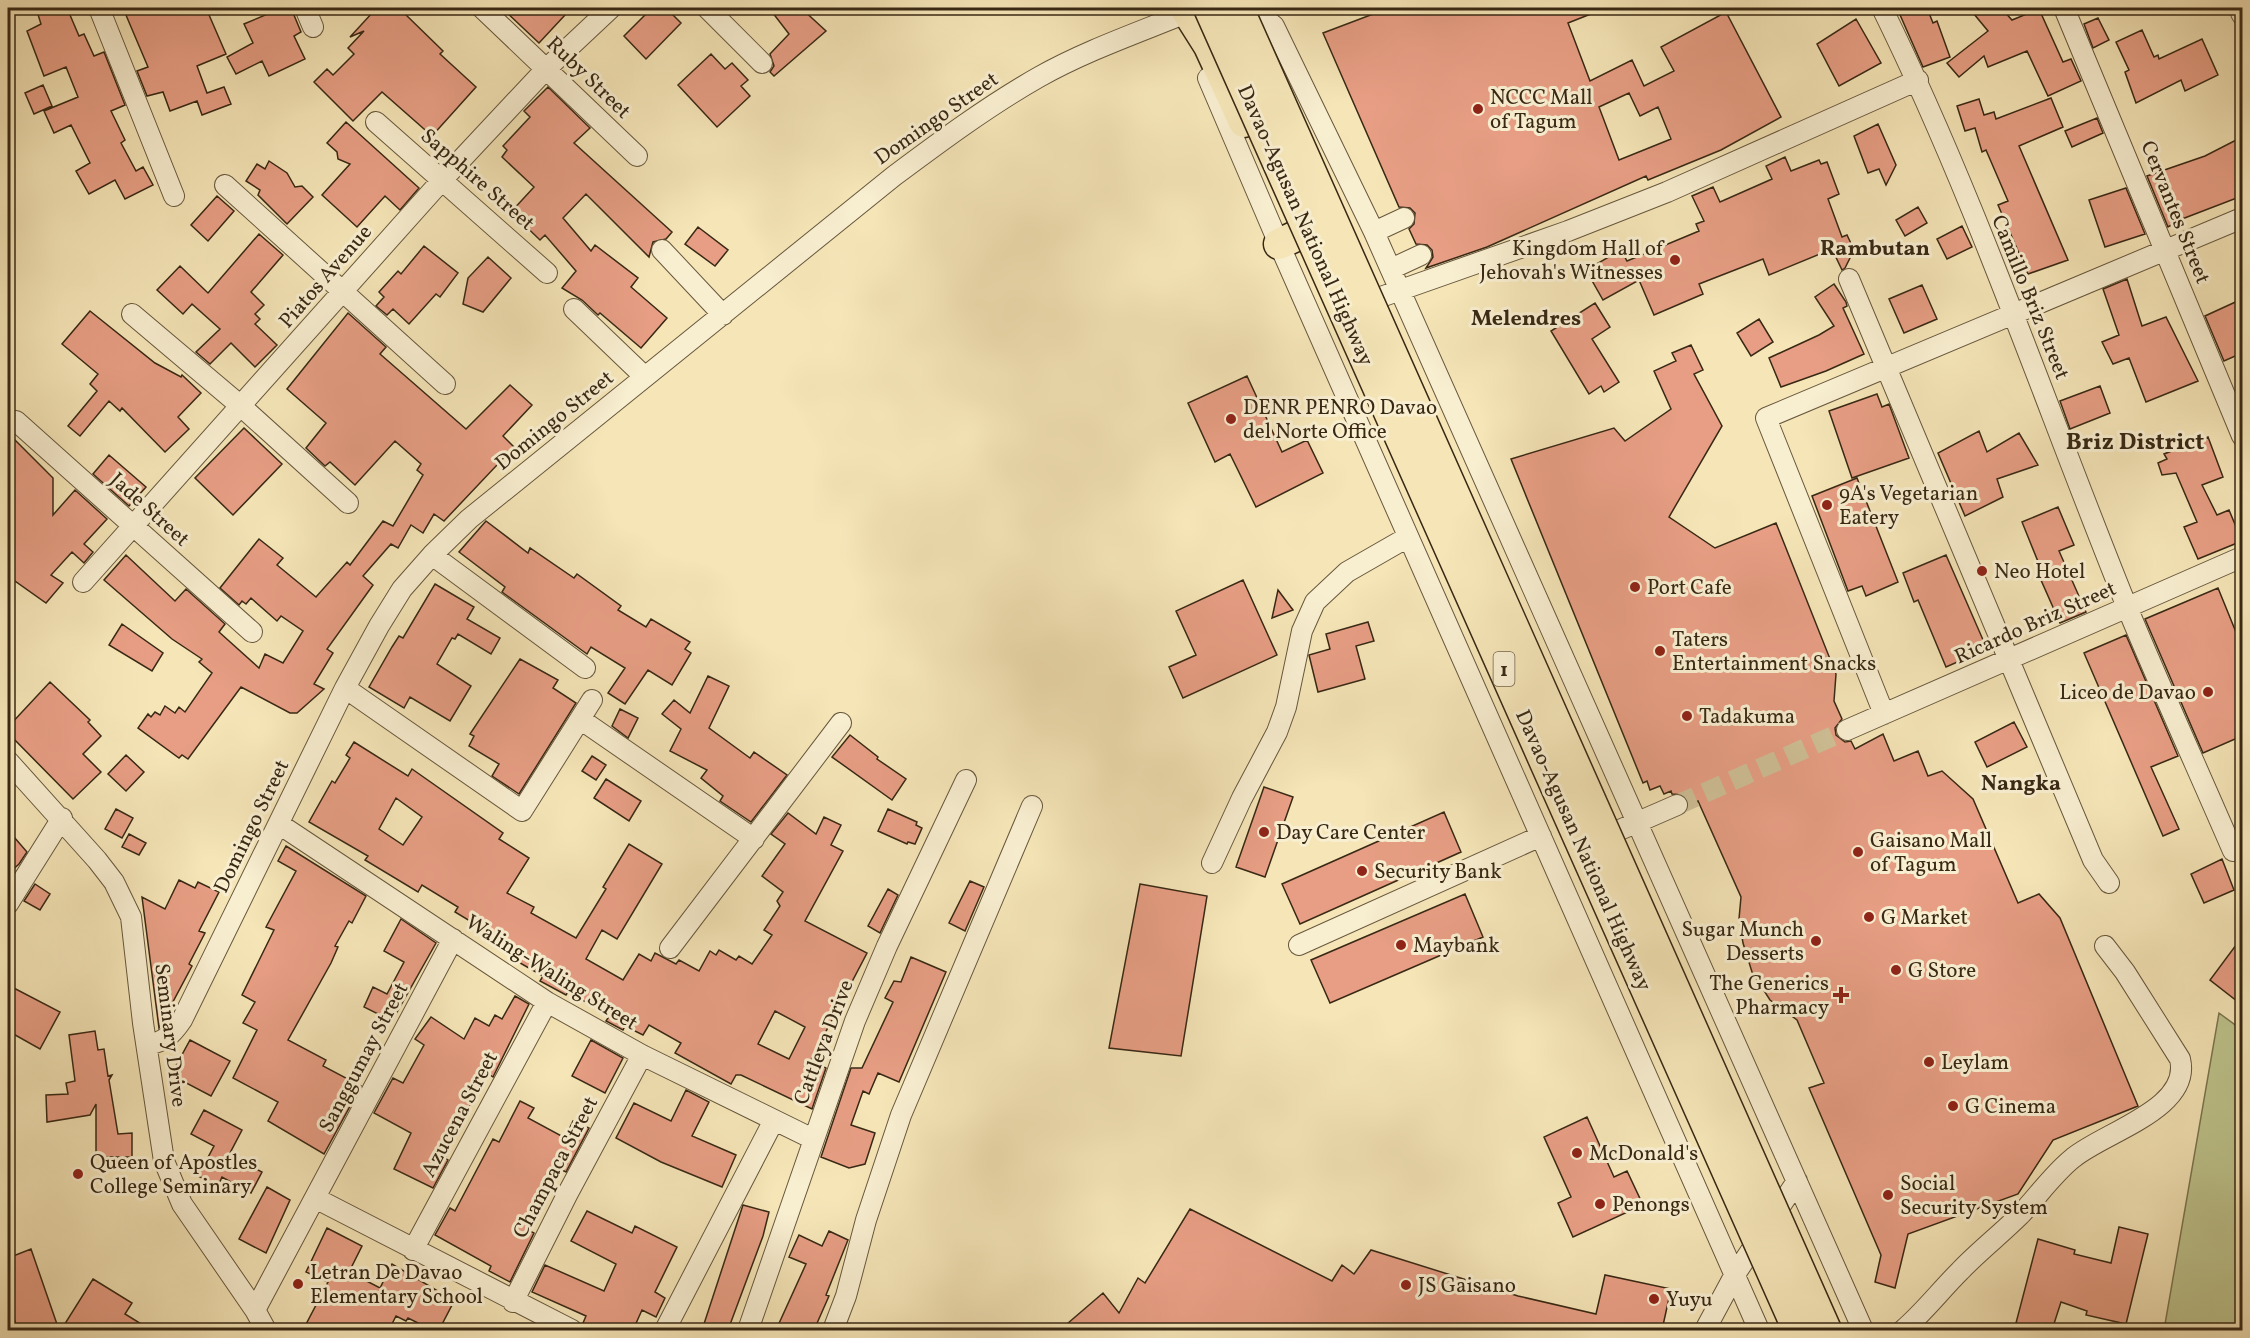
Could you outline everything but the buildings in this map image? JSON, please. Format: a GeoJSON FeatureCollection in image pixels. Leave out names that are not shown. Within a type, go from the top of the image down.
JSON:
{"type":"FeatureCollection","features":[{"type":"Feature","properties":{"kind":"highway","name":"Davao-Agusan National Highway"},"geometry":{"type":"LineString","coordinates":[[1194,8],[1287,240],[1455,583],[1478,635],[1495,620],[1519,616]]}},
{"type":"Feature","properties":{"kind":"highway","name":"Davao-Agusan National Highway"},"geometry":{"type":"LineString","coordinates":[[1194,8],[1798,1330]]}},
{"type":"Feature","properties":{"kind":"highway","name":"Davao-Agusan National Highway"},"geometry":{"type":"LineString","coordinates":[[1238,8],[1826,1330]]}},
{"type":"Feature","properties":{"kind":"highway","name":"Davao-Agusan National Highway"},"geometry":{"type":"LineString","coordinates":[[1250,8],[1389,294],[1496,564],[1519,616],[1626,827]]}},
{"type":"Feature","properties":{"kind":"highway"},"geometry":{"type":"LineString","coordinates":[[1455,583],[1478,580],[1496,564]]}},
{"type":"Feature","properties":{"kind":"street"},"geometry":{"type":"LineString","coordinates":[[99,8],[174,196]]}},
{"type":"Feature","properties":{"kind":"street"},"geometry":{"type":"LineString","coordinates":[[305,8],[313,27]]}},
{"type":"Feature","properties":{"kind":"street","name":"Ruby Street"},"geometry":{"type":"LineString","coordinates":[[482,8],[637,156]]}},
{"type":"Feature","properties":{"kind":"street","name":"Piatos Avenue"},"geometry":{"type":"LineString","coordinates":[[83,582],[242,408],[443,179],[546,69],[611,8]]}},
{"type":"Feature","properties":{"kind":"street"},"geometry":{"type":"LineString","coordinates":[[706,8],[762,63]]}},
{"type":"Feature","properties":{"kind":"street","name":"Domingo Street"},"geometry":{"type":"LineString","coordinates":[[147,1045],[161,1042],[173,1034],[182,1020],[345,688],[402,590],[432,555],[469,519],[894,176],[992,106],[1072,60],[1194,8]]}},
{"type":"Feature","properties":{"kind":"street"},"geometry":{"type":"LineString","coordinates":[[1250,8],[1274,26],[1374,231],[1391,270],[1389,294],[1626,827],[1797,1181],[1863,1330]]}},
{"type":"Feature","properties":{"kind":"street","name":"Camillo Briz Street"},"geometry":{"type":"LineString","coordinates":[[1882,8],[1918,80],[2014,315],[2128,608],[2233,851]]}},
{"type":"Feature","properties":{"kind":"street","name":"Cervantes Street"},"geometry":{"type":"LineString","coordinates":[[2064,8],[2242,436]]}},
{"type":"Feature","properties":{"kind":"street"},"geometry":{"type":"LineString","coordinates":[[2239,8],[2242,15]]}},
{"type":"Feature","properties":{"kind":"street"},"geometry":{"type":"LineString","coordinates":[[1389,294],[1568,231],[1667,192],[1918,80]]}},
{"type":"Feature","properties":{"kind":"street","name":"Sapphire Street"},"geometry":{"type":"LineString","coordinates":[[376,122],[547,273]]}},
{"type":"Feature","properties":{"kind":"street"},"geometry":{"type":"LineString","coordinates":[[225,185],[446,384]]}},
{"type":"Feature","properties":{"kind":"street"},"geometry":{"type":"LineString","coordinates":[[1374,231],[1404,218]]}},
{"type":"Feature","properties":{"kind":"street"},"geometry":{"type":"LineString","coordinates":[[1884,714],[1766,418],[2242,218]]}},
{"type":"Feature","properties":{"kind":"street"},"geometry":{"type":"LineString","coordinates":[[1287,240],[1408,537],[1759,1330]]}},
{"type":"Feature","properties":{"kind":"street"},"geometry":{"type":"LineString","coordinates":[[662,250],[723,315]]}},
{"type":"Feature","properties":{"kind":"street"},"geometry":{"type":"LineString","coordinates":[[1391,270],[1421,255]]}},
{"type":"Feature","properties":{"kind":"street"},"geometry":{"type":"LineString","coordinates":[[1849,279],[2093,860],[2109,883]]}},
{"type":"Feature","properties":{"kind":"street"},"geometry":{"type":"LineString","coordinates":[[574,309],[645,377]]}},
{"type":"Feature","properties":{"kind":"street"},"geometry":{"type":"LineString","coordinates":[[132,314],[348,503]]}},
{"type":"Feature","properties":{"kind":"street","name":"Jade Street"},"geometry":{"type":"LineString","coordinates":[[16,421],[252,632]]}},
{"type":"Feature","properties":{"kind":"street"},"geometry":{"type":"LineString","coordinates":[[1212,863],[1242,798],[1277,732],[1286,707],[1302,631],[1315,602],[1347,572],[1408,537]]}},
{"type":"Feature","properties":{"kind":"street"},"geometry":{"type":"LineString","coordinates":[[432,555],[585,668]]}},
{"type":"Feature","properties":{"kind":"street","name":"Ricardo Briz Street"},"geometry":{"type":"LineString","coordinates":[[1847,730],[2242,556]]}},
{"type":"Feature","properties":{"kind":"street"},"geometry":{"type":"LineString","coordinates":[[345,688],[522,811],[592,700]]}},
{"type":"Feature","properties":{"kind":"street"},"geometry":{"type":"LineString","coordinates":[[580,719],[754,839]]}},
{"type":"Feature","properties":{"kind":"street"},"geometry":{"type":"LineString","coordinates":[[670,948],[841,723]]}},
{"type":"Feature","properties":{"kind":"street","name":"Seminary Drive"},"geometry":{"type":"LineString","coordinates":[[8,761],[62,818],[114,882],[131,917],[164,1161],[171,1183],[195,1225],[255,1310],[266,1330]]}},
{"type":"Feature","properties":{"kind":"street","name":"Cattleya Drive"},"geometry":{"type":"LineString","coordinates":[[748,1330],[855,1021],[887,946],[966,780]]}},
{"type":"Feature","properties":{"kind":"street"},"geometry":{"type":"LineString","coordinates":[[1626,827],[1677,805]]}},
{"type":"Feature","properties":{"kind":"street"},"geometry":{"type":"LineString","coordinates":[[833,1330],[846,1296],[866,1220],[901,1115],[1032,806]]}},
{"type":"Feature","properties":{"kind":"street"},"geometry":{"type":"LineString","coordinates":[[8,904],[62,818]]}},
{"type":"Feature","properties":{"kind":"street","name":"Waling-Waling Street"},"geometry":{"type":"LineString","coordinates":[[279,824],[547,1002],[642,1055],[813,1139]]}},
{"type":"Feature","properties":{"kind":"street"},"geometry":{"type":"LineString","coordinates":[[1299,945],[1541,836]]}},
{"type":"Feature","properties":{"kind":"street","name":"Sanggumay Street"},"geometry":{"type":"LineString","coordinates":[[255,1310],[453,939]]}},
{"type":"Feature","properties":{"kind":"street"},"geometry":{"type":"LineString","coordinates":[[1903,1330],[1928,1309],[1960,1270],[2019,1216],[2074,1157],[2167,1102],[2178,1087],[2182,1069],[2180,1059],[2125,972],[2105,946]]}},
{"type":"Feature","properties":{"kind":"street","name":"Azucena Street"},"geometry":{"type":"LineString","coordinates":[[413,1250],[547,1002]]}},
{"type":"Feature","properties":{"kind":"street","name":"Champaca Street"},"geometry":{"type":"LineString","coordinates":[[513,1302],[642,1055]]}},
{"type":"Feature","properties":{"kind":"street"},"geometry":{"type":"LineString","coordinates":[[665,1330],[774,1120]]}},
{"type":"Feature","properties":{"kind":"street"},"geometry":{"type":"LineString","coordinates":[[1705,1330],[1734,1276],[1797,1181]]}},
{"type":"Feature","properties":{"kind":"street"},"geometry":{"type":"LineString","coordinates":[[315,1198],[513,1302],[572,1330]]}},
{"type":"Feature","properties":{"kind":"green space"},"geometry":{"type":"Polygon","coordinates":[[[2219,1013],[2242,1030],[2242,1330],[2164,1330],[2219,1013]]]}},
{"type":"Feature","properties":{"kind":"tunnel"},"geometry":{"type":"LineString","coordinates":[[1677,805],[1847,730]]}},
{"type":"Feature","properties":{"kind":"place","name":"NCCC Mall of Tagum"},"geometry":{"type":"Point","coordinates":[1478,109]}},
{"type":"Feature","properties":{"kind":"place","name":"Kingdom Hall of Jehovah's Witnesses"},"geometry":{"type":"Point","coordinates":[1675,260]}},
{"type":"Feature","properties":{"kind":"place","name":"DENR PENRO Davao del Norte Office"},"geometry":{"type":"Point","coordinates":[1231,419]}},
{"type":"Feature","properties":{"kind":"place","name":"9A's Vegetarian Eatery"},"geometry":{"type":"Point","coordinates":[1827,505]}},
{"type":"Feature","properties":{"kind":"place","name":"Neo Hotel"},"geometry":{"type":"Point","coordinates":[1982,571]}},
{"type":"Feature","properties":{"kind":"place","name":"Port Cafe"},"geometry":{"type":"Point","coordinates":[1635,587]}},
{"type":"Feature","properties":{"kind":"place","name":"Taters Entertainment Snacks"},"geometry":{"type":"Point","coordinates":[1660,651]}},
{"type":"Feature","properties":{"kind":"place","name":"Liceo de Davao"},"geometry":{"type":"Point","coordinates":[2208,692]}},
{"type":"Feature","properties":{"kind":"place","name":"Tadakuma"},"geometry":{"type":"Point","coordinates":[1687,716]}},
{"type":"Feature","properties":{"kind":"place","name":"Day Care Center"},"geometry":{"type":"Point","coordinates":[1264,832]}},
{"type":"Feature","properties":{"kind":"place","name":"Gaisano Mall of Tagum"},"geometry":{"type":"Point","coordinates":[1858,852]}},
{"type":"Feature","properties":{"kind":"place","name":"Security Bank"},"geometry":{"type":"Point","coordinates":[1362,871]}},
{"type":"Feature","properties":{"kind":"place","name":"G Market"},"geometry":{"type":"Point","coordinates":[1869,917]}},
{"type":"Feature","properties":{"kind":"place","name":"Sugar Munch Desserts"},"geometry":{"type":"Point","coordinates":[1816,941]}},
{"type":"Feature","properties":{"kind":"place","name":"Maybank"},"geometry":{"type":"Point","coordinates":[1401,945]}},
{"type":"Feature","properties":{"kind":"place","name":"G Store"},"geometry":{"type":"Point","coordinates":[1896,970]}},
{"type":"Feature","properties":{"kind":"place","name":"The Generics Pharmacy"},"geometry":{"type":"Point","coordinates":[1841,995]}},
{"type":"Feature","properties":{"kind":"place","name":"Leylam"},"geometry":{"type":"Point","coordinates":[1929,1062]}},
{"type":"Feature","properties":{"kind":"place","name":"G Cinema"},"geometry":{"type":"Point","coordinates":[1953,1106]}},
{"type":"Feature","properties":{"kind":"place","name":"McDonald's"},"geometry":{"type":"Point","coordinates":[1577,1153]}},
{"type":"Feature","properties":{"kind":"place","name":"Queen of Apostles College Seminary"},"geometry":{"type":"Point","coordinates":[78,1174]}},
{"type":"Feature","properties":{"kind":"place","name":"Social Security System"},"geometry":{"type":"Point","coordinates":[1888,1195]}},
{"type":"Feature","properties":{"kind":"place","name":"Penongs"},"geometry":{"type":"Point","coordinates":[1600,1204]}},
{"type":"Feature","properties":{"kind":"place","name":"Letran De Davao Elementary School"},"geometry":{"type":"Point","coordinates":[298,1284]}},
{"type":"Feature","properties":{"kind":"place","name":"JS Gaisano"},"geometry":{"type":"Point","coordinates":[1406,1285]}},
{"type":"Feature","properties":{"kind":"place","name":"Yuyu"},"geometry":{"type":"Point","coordinates":[1654,1299]}},
{"type":"Feature","properties":{"kind":"district","name":"Rambutan"},"geometry":{"type":"Point","coordinates":[1875,247]}},
{"type":"Feature","properties":{"kind":"district","name":"Melendres"},"geometry":{"type":"Point","coordinates":[1526,317]}},
{"type":"Feature","properties":{"kind":"district","name":"Briz District"},"geometry":{"type":"Point","coordinates":[2135,441]}},
{"type":"Feature","properties":{"kind":"district","name":"Nangka"},"geometry":{"type":"Point","coordinates":[2021,782]}}]}
